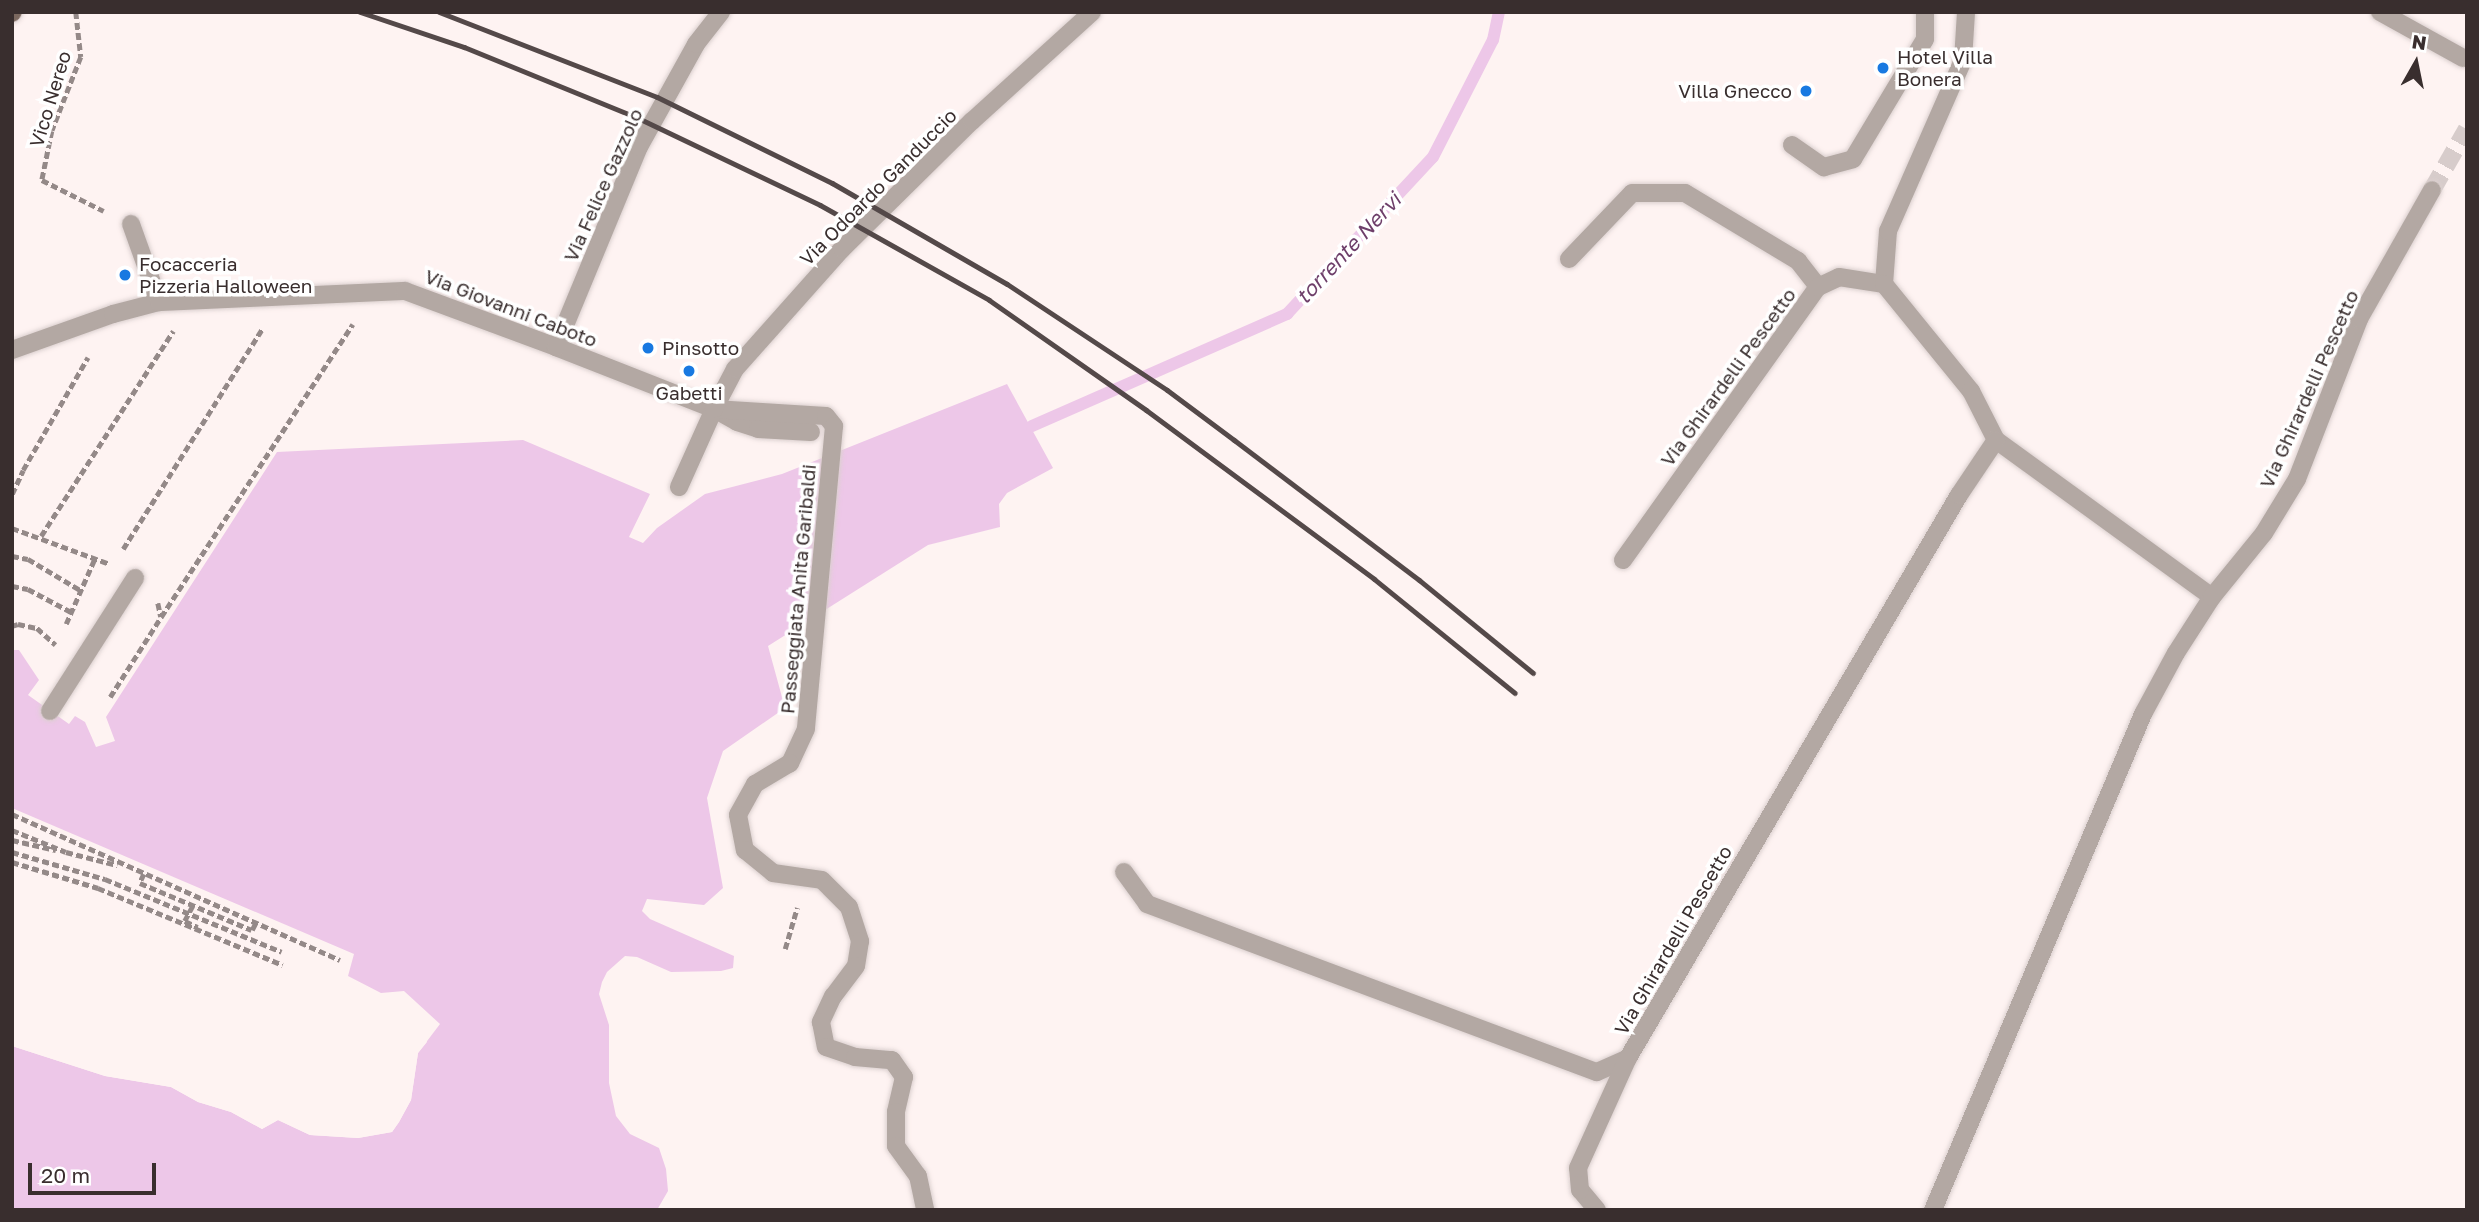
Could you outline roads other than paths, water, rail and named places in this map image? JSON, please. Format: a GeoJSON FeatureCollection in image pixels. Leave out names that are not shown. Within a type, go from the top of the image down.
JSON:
{"type":"FeatureCollection","features":[{"type":"Feature","properties":{"kind":"street","name":"Via Felice Gazzolo"},"geometry":{"type":"LineString","coordinates":[[556,346],[639,147],[696,44],[721,12]]}},
{"type":"Feature","properties":{"kind":"street","name":"Via Odoardo Ganduccio"},"geometry":{"type":"LineString","coordinates":[[679,487],[713,409],[735,369],[842,249],[972,121],[1092,12]]}},
{"type":"Feature","properties":{"kind":"street"},"geometry":{"type":"LineString","coordinates":[[1792,145],[1824,167],[1853,159],[1925,39],[1925,12]]}},
{"type":"Feature","properties":{"kind":"street"},"geometry":{"type":"LineString","coordinates":[[1966,12],[1963,60],[1888,231],[1884,284],[1971,390],[1996,440],[2212,597]]}},
{"type":"Feature","properties":{"kind":"street"},"geometry":{"type":"LineString","coordinates":[[2380,12],[2463,58]]}},
{"type":"Feature","properties":{"kind":"street","name":"Via Ghirardelli Pescetto"},"geometry":{"type":"LineString","coordinates":[[1933,1210],[2143,714],[2176,653],[2212,597],[2264,533],[2297,480],[2359,319],[2432,190]]}},
{"type":"Feature","properties":{"kind":"street","name":"Via Ghirardelli Pescetto"},"geometry":{"type":"LineString","coordinates":[[1569,259],[1632,192],[1685,193],[1798,261],[1818,287]]}},
{"type":"Feature","properties":{"kind":"street"},"geometry":{"type":"LineString","coordinates":[[131,224],[159,302]]}},
{"type":"Feature","properties":{"kind":"street","name":"Via Ghirardelli Pescetto"},"geometry":{"type":"LineString","coordinates":[[1623,560],[1818,287],[1839,277],[1884,284]]}},
{"type":"Feature","properties":{"kind":"street","name":"Via Giovanni Caboto"},"geometry":{"type":"LineString","coordinates":[[12,350],[113,314],[159,302],[284,294],[405,291],[556,346],[758,429],[811,432]]}},
{"type":"Feature","properties":{"kind":"street","name":"Passeggiata Anita Garibaldi"},"geometry":{"type":"LineString","coordinates":[[713,409],[826,416],[834,426],[806,729],[790,763],[755,784],[738,815],[745,850],[773,873],[822,880],[849,907],[860,941],[856,966],[833,996],[821,1022],[826,1047],[855,1057],[892,1060],[904,1077],[895,1112],[896,1146],[918,1176],[925,1210]]}},
{"type":"Feature","properties":{"kind":"street","name":"Via Ghirardelli Pescetto"},"geometry":{"type":"LineString","coordinates":[[1124,872],[1147,904],[1597,1072],[1628,1058],[1959,495],[1996,440]]}},
{"type":"Feature","properties":{"kind":"street"},"geometry":{"type":"LineString","coordinates":[[50,711],[135,578]]}},
{"type":"Feature","properties":{"kind":"street"},"geometry":{"type":"LineString","coordinates":[[1597,1210],[1580,1190],[1578,1168],[1628,1058]]}},
{"type":"Feature","properties":{"kind":"waterway","name":"torrente Nervi"},"geometry":{"type":"LineString","coordinates":[[1032,426],[1287,314],[1433,157],[1493,40],[1499,12]]}},
{"type":"Feature","properties":{"kind":"tunnel"},"geometry":{"type":"LineString","coordinates":[[2432,190],[2467,129]]}},
{"type":"Feature","properties":{"kind":"railway"},"geometry":{"type":"LineString","coordinates":[[360,12],[464,47],[640,119],[820,205],[989,300],[1146,410],[1374,579],[1515,693]]}},
{"type":"Feature","properties":{"kind":"railway"},"geometry":{"type":"LineString","coordinates":[[439,12],[657,97],[832,183],[1007,284],[1167,390],[1419,580],[1533,673]]}},
{"type":"Feature","properties":{"kind":"place","name":"Hotel Villa Bonera"},"geometry":{"type":"Point","coordinates":[1883,68]}},
{"type":"Feature","properties":{"kind":"place","name":"Villa Gnecco"},"geometry":{"type":"Point","coordinates":[1806,91]}},
{"type":"Feature","properties":{"kind":"place","name":"Focacceria Pizzeria Halloween"},"geometry":{"type":"Point","coordinates":[125,275]}},
{"type":"Feature","properties":{"kind":"place","name":"Pinsotto"},"geometry":{"type":"Point","coordinates":[648,348]}},
{"type":"Feature","properties":{"kind":"place","name":"Gabetti"},"geometry":{"type":"Point","coordinates":[689,371]}}]}
